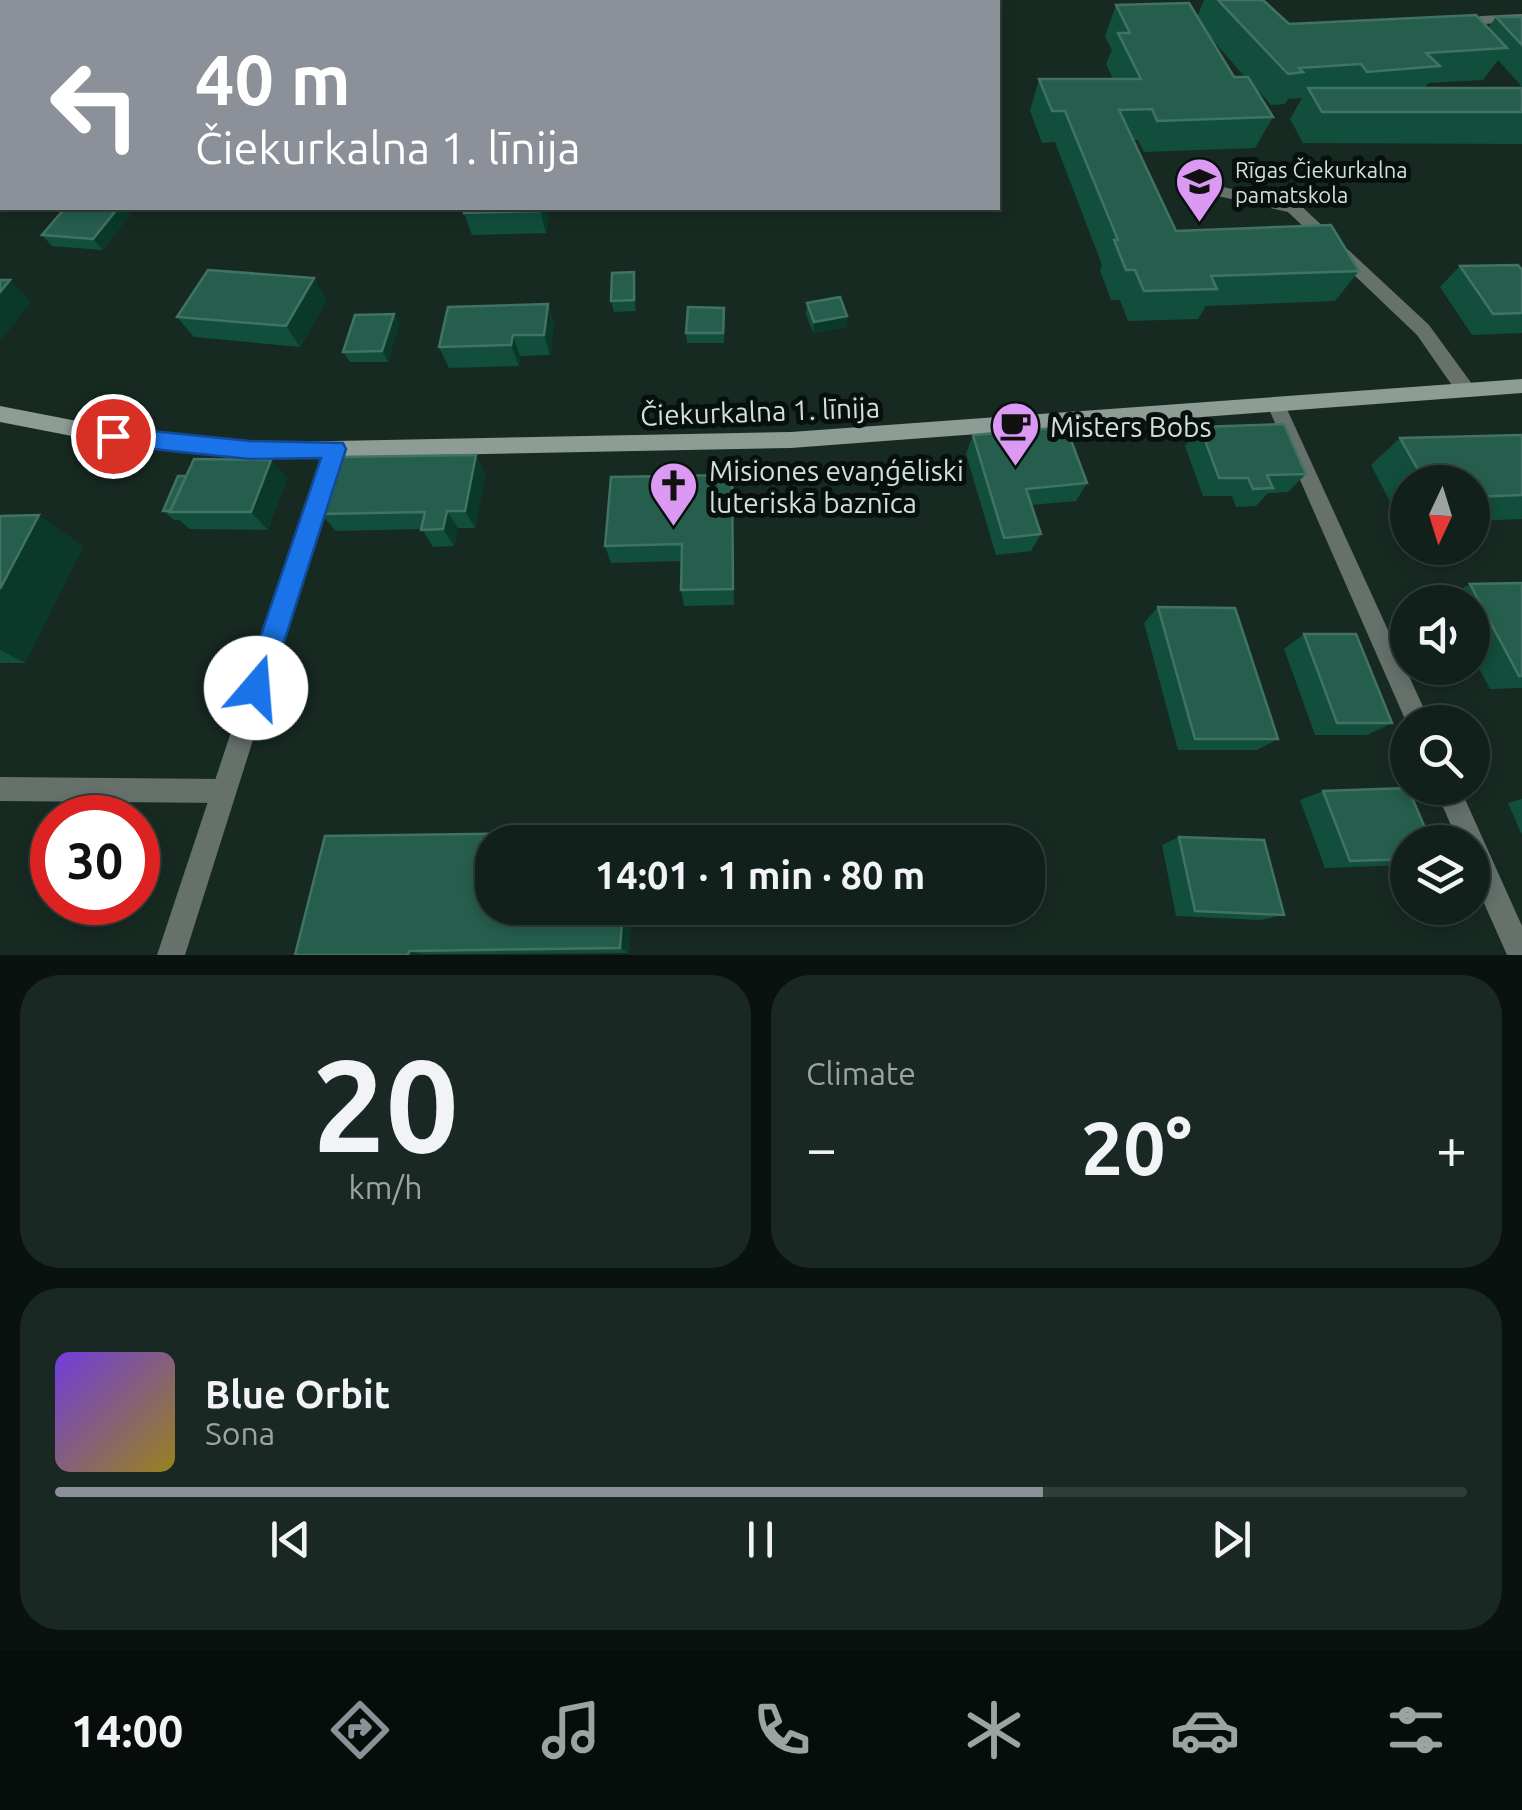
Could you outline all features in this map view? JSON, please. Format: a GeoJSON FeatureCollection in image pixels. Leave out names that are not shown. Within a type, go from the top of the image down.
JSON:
{"type":"FeatureCollection","features":[{"type":"Feature","properties":{"kind":"street"},"geometry":{"type":"LineString","coordinates":[[1436,34],[1481,20],[1522,18]]}},
{"type":"Feature","properties":{"kind":"street"},"geometry":{"type":"LineString","coordinates":[[1183,183],[1294,208],[1423,330],[1465,389]]}},
{"type":"Feature","properties":{"kind":"street","name":"Čiekurkalna 1. līnija"},"geometry":{"type":"LineString","coordinates":[[0,414],[113,436],[250,450],[335,449],[791,440],[1128,413],[1162,416],[1522,386]]}},
{"type":"Feature","properties":{"kind":"street"},"geometry":{"type":"LineString","coordinates":[[1277,406],[1410,705]]}},
{"type":"Feature","properties":{"kind":"street"},"geometry":{"type":"LineString","coordinates":[[171,955],[335,449]]}},
{"type":"Feature","properties":{"kind":"street"},"geometry":{"type":"LineString","coordinates":[[0,789],[223,791]]}},
{"type":"Feature","properties":{"kind":"street"},"geometry":{"type":"LineString","coordinates":[[1490,885],[1521,955]]}},
{"type":"Feature","properties":{"kind":"building"},"geometry":{"type":"Polygon","coordinates":[[[1218,0],[1263,0],[1289,24],[1476,15],[1507,48],[1426,53],[1440,66],[1367,72],[1361,64],[1299,68],[1303,72],[1288,74],[1218,0]]]}},
{"type":"Feature","properties":{"kind":"building"},"geometry":{"type":"Polygon","coordinates":[[[1189,3],[1234,77],[1248,77],[1273,117],[1157,121],[1152,109],[1119,110],[1176,231],[1331,225],[1359,271],[1211,276],[1217,289],[1144,291],[1135,270],[1126,270],[1114,240],[1118,240],[1065,111],[1052,111],[1039,79],[1141,79],[1118,33],[1130,33],[1116,5],[1189,3]]]}},
{"type":"Feature","properties":{"kind":"building"},"geometry":{"type":"Polygon","coordinates":[[[1496,17],[1522,17],[1522,45],[1496,17]]]}},
{"type":"Feature","properties":{"kind":"building"},"geometry":{"type":"Polygon","coordinates":[[[1308,88],[1522,88],[1522,112],[1322,112],[1308,88]]]}},
{"type":"Feature","properties":{"kind":"building"},"geometry":{"type":"Polygon","coordinates":[[[63,210],[116,210],[93,239],[42,235],[63,210]]]}},
{"type":"Feature","properties":{"kind":"building"},"geometry":{"type":"Polygon","coordinates":[[[465,210],[540,210],[540,211],[464,213],[465,210]]]}},
{"type":"Feature","properties":{"kind":"building"},"geometry":{"type":"Polygon","coordinates":[[[1518,265],[1522,270],[1522,313],[1493,314],[1460,266],[1518,265]]]}},
{"type":"Feature","properties":{"kind":"building"},"geometry":{"type":"Polygon","coordinates":[[[208,270],[314,278],[286,326],[177,317],[208,270]]]}},
{"type":"Feature","properties":{"kind":"building"},"geometry":{"type":"Polygon","coordinates":[[[634,272],[634,300],[611,301],[612,273],[634,272]]]}},
{"type":"Feature","properties":{"kind":"building"},"geometry":{"type":"Polygon","coordinates":[[[840,297],[847,316],[814,322],[807,303],[840,297]]]}},
{"type":"Feature","properties":{"kind":"building"},"geometry":{"type":"Polygon","coordinates":[[[548,304],[544,335],[513,335],[511,345],[439,347],[448,307],[548,304]]]}},
{"type":"Feature","properties":{"kind":"building"},"geometry":{"type":"Polygon","coordinates":[[[688,307],[724,308],[723,333],[686,333],[688,307]]]}},
{"type":"Feature","properties":{"kind":"building"},"geometry":{"type":"Polygon","coordinates":[[[394,314],[382,351],[343,352],[355,315],[394,314]]]}},
{"type":"Feature","properties":{"kind":"building"},"geometry":{"type":"Polygon","coordinates":[[[1284,424],[1306,474],[1267,475],[1273,488],[1253,489],[1248,478],[1219,478],[1200,427],[1284,424]]]}},
{"type":"Feature","properties":{"kind":"building"},"geometry":{"type":"Polygon","coordinates":[[[1066,427],[1087,483],[1026,489],[1041,534],[1004,538],[973,435],[1066,427]]]}},
{"type":"Feature","properties":{"kind":"building"},"geometry":{"type":"Polygon","coordinates":[[[1522,435],[1522,495],[1490,496],[1490,465],[1415,465],[1400,438],[1522,435]]]}},
{"type":"Feature","properties":{"kind":"building"},"geometry":{"type":"Polygon","coordinates":[[[476,455],[465,511],[447,511],[443,529],[421,530],[425,512],[321,514],[338,457],[476,455]]]}},
{"type":"Feature","properties":{"kind":"building"},"geometry":{"type":"Polygon","coordinates":[[[194,459],[271,460],[251,512],[170,512],[194,459]]]}},
{"type":"Feature","properties":{"kind":"building","name":"Misiones evaņģēliski luteriskā baznīca"},"geometry":{"type":"Polygon","coordinates":[[[732,475],[733,589],[681,590],[682,544],[605,546],[611,477],[732,475]]]}},
{"type":"Feature","properties":{"kind":"building"},"geometry":{"type":"Polygon","coordinates":[[[178,476],[186,476],[170,511],[163,511],[178,476]]]}},
{"type":"Feature","properties":{"kind":"building"},"geometry":{"type":"Polygon","coordinates":[[[39,515],[0,589],[0,516],[39,515]]]}},
{"type":"Feature","properties":{"kind":"building"},"geometry":{"type":"Polygon","coordinates":[[[1522,583],[1522,676],[1490,622],[1490,585],[1470,584],[1522,583]]]}},
{"type":"Feature","properties":{"kind":"building"},"geometry":{"type":"Polygon","coordinates":[[[1158,607],[1235,608],[1278,739],[1195,739],[1158,607]]]}},
{"type":"Feature","properties":{"kind":"building"},"geometry":{"type":"Polygon","coordinates":[[[1304,634],[1356,634],[1390,718],[1390,723],[1337,723],[1304,634]]]}},
{"type":"Feature","properties":{"kind":"building"},"geometry":{"type":"Polygon","coordinates":[[[1390,789],[1390,805],[1415,805],[1424,825],[1390,825],[1390,860],[1350,861],[1323,791],[1390,789]]]}},
{"type":"Feature","properties":{"kind":"building"},"geometry":{"type":"Polygon","coordinates":[[[475,834],[475,925],[622,925],[620,948],[295,955],[325,836],[475,834]]]}},
{"type":"Feature","properties":{"kind":"building"},"geometry":{"type":"Polygon","coordinates":[[[1179,837],[1264,840],[1284,915],[1195,911],[1179,837]]]}},
{"type":"Feature","properties":{"kind":"place","name":"Rīgas Čiekurkalna pamatskola"},"geometry":{"type":"Point","coordinates":[1200,224]}},
{"type":"Feature","properties":{"kind":"place","name":"Misters Bobs"},"geometry":{"type":"Point","coordinates":[1015,468]}},
{"type":"Feature","properties":{"kind":"place","name":"Misiones evaņģēliski luteriskā baznīca"},"geometry":{"type":"Point","coordinates":[674,528]}},
{"type":"Feature","properties":{"kind":"route"},"geometry":{"type":"LineString","coordinates":[[113,436],[250,450],[335,449],[256,688]]}}]}
